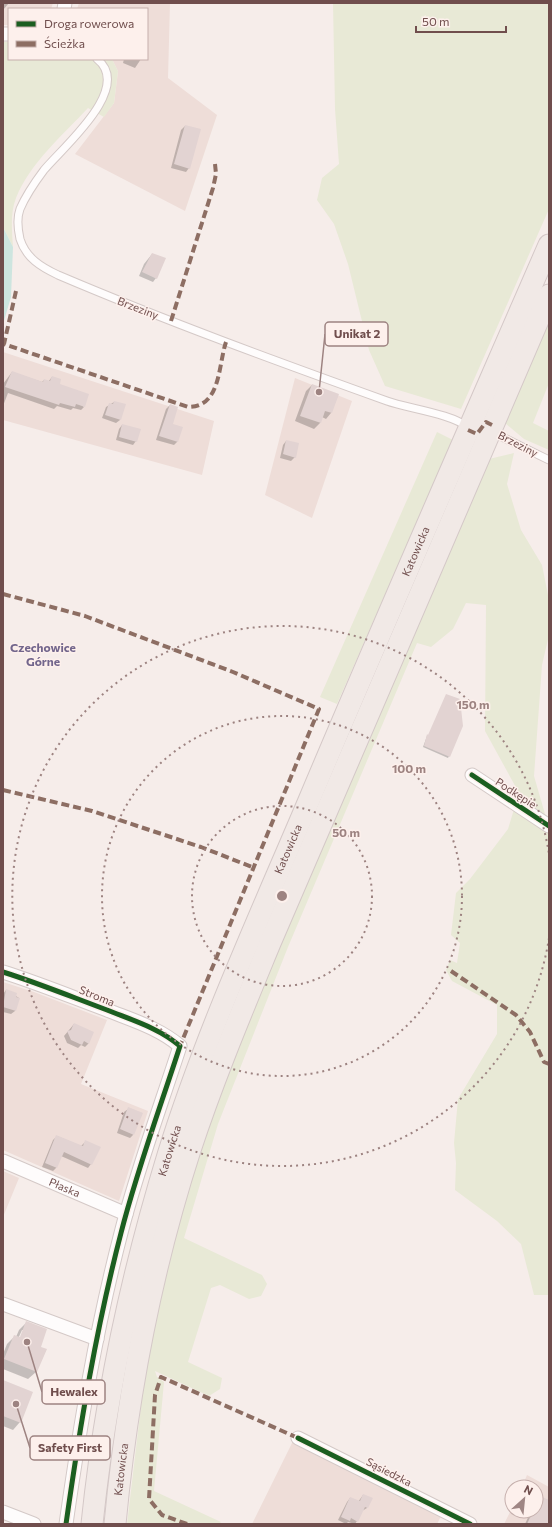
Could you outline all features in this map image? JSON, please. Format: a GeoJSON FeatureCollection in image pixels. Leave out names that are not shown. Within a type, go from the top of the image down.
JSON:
{"type":"FeatureCollection","features":[{"type":"Feature","properties":{"kind":"main road","name":"Katowicka"},"geometry":{"type":"LineString","coordinates":[[92,1524],[109,1395],[120,1340],[144,1239],[169,1153],[187,1099],[209,1041],[271,890],[549,245]]}},
{"type":"Feature","properties":{"kind":"main road","name":"Katowicka"},"geometry":{"type":"LineString","coordinates":[[115,1524],[131,1394],[150,1299],[175,1198],[200,1122],[234,1031],[270,943],[549,295]]}},
{"type":"Feature","properties":{"kind":"street","name":"Podkępie"},"geometry":{"type":"LineString","coordinates":[[472,775],[549,826]]}},
{"type":"Feature","properties":{"kind":"street","name":"Stroma"},"geometry":{"type":"LineString","coordinates":[[3,972],[37,983],[144,1025],[167,1035],[180,1046],[126,1214]]}},
{"type":"Feature","properties":{"kind":"street","name":"Płaska"},"geometry":{"type":"LineString","coordinates":[[3,1160],[126,1214]]}},
{"type":"Feature","properties":{"kind":"street"},"geometry":{"type":"LineString","coordinates":[[66,1524],[78,1438],[97,1339],[126,1214]]}},
{"type":"Feature","properties":{"kind":"street"},"geometry":{"type":"LineString","coordinates":[[3,1304],[97,1339]]}},
{"type":"Feature","properties":{"kind":"street","name":"Sąsiedzka"},"geometry":{"type":"LineString","coordinates":[[298,1438],[470,1524]]}},
{"type":"Feature","properties":{"kind":"street"},"geometry":{"type":"LineString","coordinates":[[3,1512],[34,1524]]}},
{"type":"Feature","properties":{"kind":"lane","name":"Brzeziny"},"geometry":{"type":"LineString","coordinates":[[98,60],[102,63],[107,73],[107,88],[99,105],[79,134],[45,170],[30,191],[20,210],[18,231],[22,245],[30,257],[40,266],[114,298],[233,345],[391,402],[456,421],[464,424],[468,430]]}},
{"type":"Feature","properties":{"kind":"lane","name":"Brzeziny"},"geometry":{"type":"LineString","coordinates":[[492,425],[496,434],[549,460]]}},
{"type":"Feature","properties":{"kind":"shaded area"},"geometry":{"type":"Polygon","coordinates":[[[3,3],[53,3],[51,8],[8,8],[8,25],[3,25],[3,3]]]}},
{"type":"Feature","properties":{"kind":"shaded area"},"geometry":{"type":"Polygon","coordinates":[[[79,3],[170,3],[168,78],[217,115],[185,211],[75,154],[114,103],[118,71],[112,60],[148,60],[148,8],[77,8],[79,3]]]}},
{"type":"Feature","properties":{"kind":"shaded area"},"geometry":{"type":"Polygon","coordinates":[[[3,352],[214,421],[202,475],[3,420],[3,352]]]}},
{"type":"Feature","properties":{"kind":"shaded area"},"geometry":{"type":"Polygon","coordinates":[[[295,378],[352,401],[312,518],[265,495],[295,378]]]}},
{"type":"Feature","properties":{"kind":"shaded area"},"geometry":{"type":"Polygon","coordinates":[[[3,982],[34,992],[107,1020],[81,1084],[148,1111],[119,1201],[3,1150],[3,982]]]}},
{"type":"Feature","properties":{"kind":"shaded area"},"geometry":{"type":"Polygon","coordinates":[[[3,1171],[19,1178],[3,1217],[3,1171]]]}},
{"type":"Feature","properties":{"kind":"shaded area"},"geometry":{"type":"Polygon","coordinates":[[[293,1441],[442,1514],[437,1524],[252,1524],[293,1441]]]}},
{"type":"Feature","properties":{"kind":"shaded area"},"geometry":{"type":"Polygon","coordinates":[[[527,1475],[534,1479],[525,1479],[527,1475]]]}},
{"type":"Feature","properties":{"kind":"shaded area"},"geometry":{"type":"Polygon","coordinates":[[[544,1484],[549,1487],[549,1524],[504,1524],[506,1519],[544,1519],[544,1484]]]}},
{"type":"Feature","properties":{"kind":"green space"},"geometry":{"type":"Polygon","coordinates":[[[333,3],[549,3],[549,209],[461,409],[385,386],[369,350],[348,264],[334,224],[317,200],[322,178],[339,164],[335,109],[333,3]]]}},
{"type":"Feature","properties":{"kind":"green space"},"geometry":{"type":"Polygon","coordinates":[[[3,42],[8,42],[8,60],[112,60],[118,71],[114,103],[104,117],[88,108],[38,161],[22,185],[14,204],[12,222],[13,247],[3,227],[3,42]]]}},
{"type":"Feature","properties":{"kind":"green space"},"geometry":{"type":"Polygon","coordinates":[[[549,321],[549,383],[533,423],[549,431],[549,450],[524,439],[505,423],[549,321]]]}},
{"type":"Feature","properties":{"kind":"green space"},"geometry":{"type":"Polygon","coordinates":[[[437,432],[453,440],[337,704],[320,697],[437,432]]]}},
{"type":"Feature","properties":{"kind":"green space"},"geometry":{"type":"Polygon","coordinates":[[[514,453],[507,484],[521,530],[542,565],[549,600],[549,635],[542,665],[534,776],[545,814],[549,819],[549,1295],[534,1295],[521,1244],[497,1221],[455,1190],[456,1163],[454,1143],[458,1099],[497,1034],[497,1005],[452,981],[446,970],[450,960],[457,963],[460,943],[451,935],[456,893],[470,879],[508,829],[519,793],[485,731],[486,605],[466,603],[453,629],[431,647],[417,643],[288,947],[218,1124],[184,1238],[262,1275],[267,1284],[261,1296],[249,1299],[220,1285],[211,1288],[188,1362],[222,1378],[220,1389],[209,1396],[155,1371],[157,1377],[164,1382],[154,1491],[221,1522],[219,1524],[127,1524],[145,1372],[176,1231],[216,1102],[275,952],[489,459],[514,453]]]}},
{"type":"Feature","properties":{"kind":"water"},"geometry":{"type":"Polygon","coordinates":[[[3,227],[13,247],[11,297],[3,324],[3,227]]]}},
{"type":"Feature","properties":{"kind":"building"},"geometry":{"type":"Polygon","coordinates":[[[185,125],[201,129],[190,169],[174,164],[185,125]]]}},
{"type":"Feature","properties":{"kind":"building"},"geometry":{"type":"Polygon","coordinates":[[[152,253],[166,258],[157,279],[142,272],[152,253]]]}},
{"type":"Feature","properties":{"kind":"building"},"geometry":{"type":"Polygon","coordinates":[[[12,371],[43,382],[44,379],[50,381],[52,376],[61,379],[60,384],[89,394],[85,407],[76,404],[75,407],[60,403],[59,405],[5,387],[12,371]]]}},
{"type":"Feature","properties":{"kind":"building"},"geometry":{"type":"Polygon","coordinates":[[[312,384],[339,394],[332,413],[325,411],[321,423],[300,416],[312,384]]]}},
{"type":"Feature","properties":{"kind":"building"},"geometry":{"type":"Polygon","coordinates":[[[114,401],[126,404],[121,420],[105,415],[109,403],[113,404],[114,401]]]}},
{"type":"Feature","properties":{"kind":"building"},"geometry":{"type":"Polygon","coordinates":[[[170,404],[178,407],[173,424],[183,427],[178,442],[159,436],[170,404]]]}},
{"type":"Feature","properties":{"kind":"building"},"geometry":{"type":"Polygon","coordinates":[[[122,424],[141,429],[137,442],[119,437],[122,424]]]}},
{"type":"Feature","properties":{"kind":"building"},"geometry":{"type":"Polygon","coordinates":[[[286,440],[299,443],[296,458],[283,454],[286,440]]]}},
{"type":"Feature","properties":{"kind":"building"},"geometry":{"type":"Polygon","coordinates":[[[446,694],[460,699],[463,726],[450,757],[424,746],[427,734],[428,735],[446,694]]]}},
{"type":"Feature","properties":{"kind":"building"},"geometry":{"type":"Polygon","coordinates":[[[6,989],[17,993],[16,997],[20,998],[16,1011],[3,1007],[6,989]]]}},
{"type":"Feature","properties":{"kind":"building"},"geometry":{"type":"Polygon","coordinates":[[[74,1023],[94,1032],[89,1044],[84,1041],[82,1045],[71,1040],[67,1031],[71,1030],[74,1023]]]}},
{"type":"Feature","properties":{"kind":"building"},"geometry":{"type":"Polygon","coordinates":[[[128,1107],[143,1113],[134,1135],[120,1129],[128,1107]]]}},
{"type":"Feature","properties":{"kind":"building"},"geometry":{"type":"Polygon","coordinates":[[[56,1135],[83,1146],[85,1140],[101,1147],[92,1165],[64,1152],[57,1168],[45,1163],[56,1135]]]}},
{"type":"Feature","properties":{"kind":"building"},"geometry":{"type":"Polygon","coordinates":[[[26,1321],[47,1329],[41,1347],[47,1349],[37,1372],[4,1359],[14,1335],[20,1337],[26,1321]]]}},
{"type":"Feature","properties":{"kind":"building"},"geometry":{"type":"Polygon","coordinates":[[[3,1380],[33,1392],[21,1423],[3,1416],[3,1380]]]}},
{"type":"Feature","properties":{"kind":"building"},"geometry":{"type":"Polygon","coordinates":[[[363,1494],[373,1498],[368,1508],[365,1507],[358,1522],[351,1518],[350,1521],[341,1517],[350,1497],[360,1501],[363,1494]]]}},
{"type":"Feature","properties":{"kind":"building"},"geometry":{"type":"Polygon","coordinates":[[[544,1498],[549,1500],[549,1524],[527,1524],[529,1519],[544,1519],[544,1498]]]}},
{"type":"Feature","properties":{"kind":"marked path"},"geometry":{"type":"LineString","coordinates":[[171,321],[213,188],[216,174],[215,164]]}},
{"type":"Feature","properties":{"kind":"marked path"},"geometry":{"type":"LineString","coordinates":[[16,291],[4,344],[188,407],[199,405],[207,400],[212,393],[216,384],[226,342]]}},
{"type":"Feature","properties":{"kind":"marked path"},"geometry":{"type":"LineString","coordinates":[[468,430],[477,434],[486,422],[492,425]]}},
{"type":"Feature","properties":{"kind":"marked path"},"geometry":{"type":"LineString","coordinates":[[3,594],[85,616],[233,672],[319,709],[180,1046]]}},
{"type":"Feature","properties":{"kind":"marked path"},"geometry":{"type":"LineString","coordinates":[[3,790],[92,811],[201,847],[252,867]]}},
{"type":"Feature","properties":{"kind":"marked path"},"geometry":{"type":"LineString","coordinates":[[451,971],[516,1015],[530,1032],[544,1062],[549,1064]]}},
{"type":"Feature","properties":{"kind":"marked path"},"geometry":{"type":"LineString","coordinates":[[187,1524],[162,1515],[149,1499],[155,1395],[161,1377],[298,1438]]}},
{"type":"Feature","properties":{"kind":"cycle path"},"geometry":{"type":"LineString","coordinates":[[472,775],[549,826]]}},
{"type":"Feature","properties":{"kind":"cycle path"},"geometry":{"type":"LineString","coordinates":[[3,972],[42,985],[136,1021],[163,1034],[180,1046],[134,1186],[112,1269],[89,1378],[66,1524]]}},
{"type":"Feature","properties":{"kind":"cycle path"},"geometry":{"type":"LineString","coordinates":[[298,1438],[470,1524]]}},
{"type":"Feature","properties":{"kind":"place","name":"Unikat 2"},"geometry":{"type":"Point","coordinates":[319,392]}},
{"type":"Feature","properties":{"kind":"place","name":"Hewalex"},"geometry":{"type":"Point","coordinates":[27,1342]}},
{"type":"Feature","properties":{"kind":"place","name":"Safety First"},"geometry":{"type":"Point","coordinates":[16,1404]}},
{"type":"Feature","properties":{"kind":"district","name":"Czechowice Górne"},"geometry":{"type":"Point","coordinates":[43,655]}}]}
